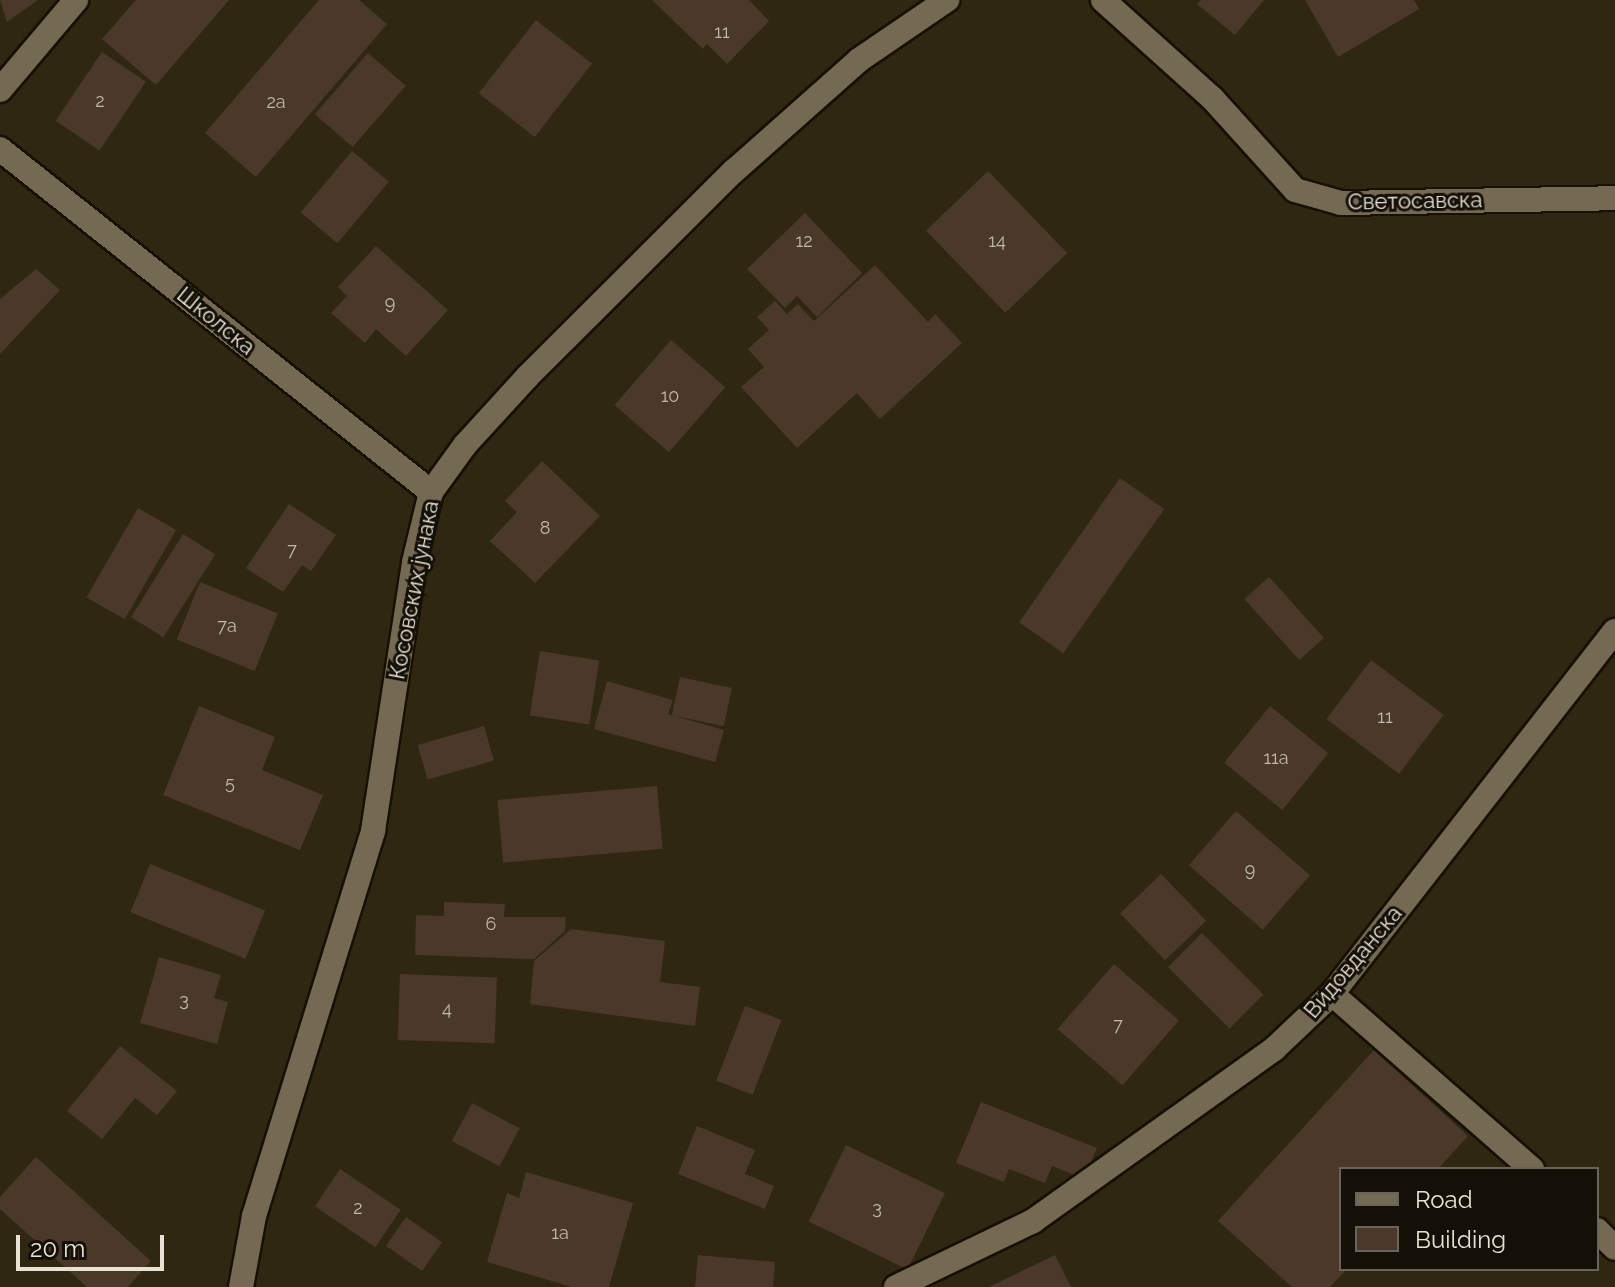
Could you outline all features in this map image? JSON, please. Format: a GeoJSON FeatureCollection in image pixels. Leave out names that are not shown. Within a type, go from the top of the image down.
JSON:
{"type":"FeatureCollection","features":[{"type":"Feature","properties":{"kind":"street"},"geometry":{"type":"LineString","coordinates":[[0,90],[76,0]]}},
{"type":"Feature","properties":{"kind":"street","name":"Косовских јунака"},"geometry":{"type":"LineString","coordinates":[[241,1287],[254,1216],[373,831],[414,562],[431,492],[465,445],[528,376],[734,171],[859,60],[947,0]]}},
{"type":"Feature","properties":{"kind":"street","name":"Светосавска"},"geometry":{"type":"LineString","coordinates":[[1103,0],[1212,98],[1295,190],[1341,203],[1615,198]]}},
{"type":"Feature","properties":{"kind":"street","name":"Школска"},"geometry":{"type":"LineString","coordinates":[[0,149],[431,492]]}},
{"type":"Feature","properties":{"kind":"street","name":"Видовданска"},"geometry":{"type":"LineString","coordinates":[[896,1287],[1033,1221],[1274,1049],[1332,994],[1615,631]]}},
{"type":"Feature","properties":{"kind":"street"},"geometry":{"type":"LineString","coordinates":[[1332,994],[1530,1167]]}},
{"type":"Feature","properties":{"kind":"street"},"geometry":{"type":"LineString","coordinates":[[1599,1232],[1615,1248]]}},
{"type":"Feature","properties":{"kind":"building"},"geometry":{"type":"Polygon","coordinates":[[[0,0],[38,0],[7,22],[0,0]]]}},
{"type":"Feature","properties":{"kind":"building"},"geometry":{"type":"Polygon","coordinates":[[[136,0],[229,0],[156,85],[102,39],[136,0]]]}},
{"type":"Feature","properties":{"kind":"building"},"geometry":{"type":"Polygon","coordinates":[[[319,0],[359,0],[387,24],[256,177],[205,133],[319,0]]]}},
{"type":"Feature","properties":{"kind":"building"},"geometry":{"type":"Polygon","coordinates":[[[652,0],[749,0],[769,21],[727,64],[707,44],[703,49],[652,0]]]}},
{"type":"Feature","properties":{"kind":"building"},"geometry":{"type":"Polygon","coordinates":[[[1201,0],[1264,0],[1235,35],[1197,4],[1201,0]]]}},
{"type":"Feature","properties":{"kind":"building"},"geometry":{"type":"Polygon","coordinates":[[[1305,0],[1414,0],[1419,9],[1338,57],[1305,0]]]}},
{"type":"Feature","properties":{"kind":"building"},"geometry":{"type":"Polygon","coordinates":[[[536,20],[592,64],[535,137],[479,93],[536,20]]]}},
{"type":"Feature","properties":{"kind":"building"},"geometry":{"type":"Polygon","coordinates":[[[102,52],[146,82],[100,150],[56,121],[102,52]]]}},
{"type":"Feature","properties":{"kind":"building"},"geometry":{"type":"Polygon","coordinates":[[[368,53],[406,86],[353,147],[315,114],[368,53]]]}},
{"type":"Feature","properties":{"kind":"building"},"geometry":{"type":"Polygon","coordinates":[[[352,151],[389,182],[337,243],[301,212],[352,151]]]}},
{"type":"Feature","properties":{"kind":"building"},"geometry":{"type":"Polygon","coordinates":[[[988,171],[1067,253],[1005,313],[926,231],[988,171]]]}},
{"type":"Feature","properties":{"kind":"building"},"geometry":{"type":"Polygon","coordinates":[[[805,213],[862,273],[817,317],[797,296],[785,308],[747,269],[805,213]]]}},
{"type":"Feature","properties":{"kind":"building"},"geometry":{"type":"Polygon","coordinates":[[[376,246],[448,310],[406,356],[376,329],[365,343],[331,313],[347,296],[338,287],[376,246]]]}},
{"type":"Feature","properties":{"kind":"building"},"geometry":{"type":"Polygon","coordinates":[[[875,265],[928,322],[935,314],[962,343],[880,419],[857,393],[797,448],[741,387],[764,367],[748,349],[769,330],[757,317],[775,301],[787,314],[798,304],[814,321],[875,265]]]}},
{"type":"Feature","properties":{"kind":"building"},"geometry":{"type":"Polygon","coordinates":[[[36,269],[60,290],[0,354],[0,299],[36,269]]]}},
{"type":"Feature","properties":{"kind":"building"},"geometry":{"type":"Polygon","coordinates":[[[671,340],[725,387],[669,452],[615,405],[671,340]]]}},
{"type":"Feature","properties":{"kind":"building"},"geometry":{"type":"Polygon","coordinates":[[[542,461],[600,516],[535,583],[490,541],[517,512],[505,501],[542,461]]]}},
{"type":"Feature","properties":{"kind":"building"},"geometry":{"type":"Polygon","coordinates":[[[1120,478],[1164,509],[1063,653],[1019,622],[1120,478]]]}},
{"type":"Feature","properties":{"kind":"building"},"geometry":{"type":"Polygon","coordinates":[[[289,504],[336,535],[311,571],[302,565],[283,592],[246,568],[289,504]]]}},
{"type":"Feature","properties":{"kind":"building"},"geometry":{"type":"Polygon","coordinates":[[[138,508],[176,530],[125,619],[87,597],[138,508]]]}},
{"type":"Feature","properties":{"kind":"building"},"geometry":{"type":"Polygon","coordinates":[[[183,534],[215,554],[163,637],[131,617],[183,534]]]}},
{"type":"Feature","properties":{"kind":"building"},"geometry":{"type":"Polygon","coordinates":[[[1269,577],[1324,638],[1299,660],[1244,599],[1269,577]]]}},
{"type":"Feature","properties":{"kind":"building"},"geometry":{"type":"Polygon","coordinates":[[[200,582],[278,613],[255,671],[177,639],[200,582]]]}},
{"type":"Feature","properties":{"kind":"building"},"geometry":{"type":"Polygon","coordinates":[[[540,651],[599,660],[589,725],[530,715],[540,651]]]}},
{"type":"Feature","properties":{"kind":"building"},"geometry":{"type":"Polygon","coordinates":[[[1371,660],[1444,715],[1399,774],[1326,719],[1371,660]]]}},
{"type":"Feature","properties":{"kind":"building"},"geometry":{"type":"Polygon","coordinates":[[[680,677],[732,688],[724,726],[672,715],[680,677]]]}},
{"type":"Feature","properties":{"kind":"building"},"geometry":{"type":"Polygon","coordinates":[[[607,681],[673,700],[668,714],[724,730],[715,762],[594,729],[607,681]]]}},
{"type":"Feature","properties":{"kind":"building"},"geometry":{"type":"Polygon","coordinates":[[[199,706],[275,737],[262,770],[323,795],[300,850],[163,795],[199,706]]]}},
{"type":"Feature","properties":{"kind":"building"},"geometry":{"type":"Polygon","coordinates":[[[1270,706],[1328,753],[1282,810],[1224,763],[1270,706]]]}},
{"type":"Feature","properties":{"kind":"building"},"geometry":{"type":"Polygon","coordinates":[[[484,726],[494,761],[428,780],[418,745],[484,726]]]}},
{"type":"Feature","properties":{"kind":"building"},"geometry":{"type":"Polygon","coordinates":[[[657,786],[662,849],[503,863],[498,800],[657,786]]]}},
{"type":"Feature","properties":{"kind":"building"},"geometry":{"type":"Polygon","coordinates":[[[1236,811],[1310,875],[1263,930],[1189,865],[1236,811]]]}},
{"type":"Feature","properties":{"kind":"building"},"geometry":{"type":"Polygon","coordinates":[[[150,864],[265,910],[245,959],[131,912],[150,864]]]}},
{"type":"Feature","properties":{"kind":"building"},"geometry":{"type":"Polygon","coordinates":[[[1161,874],[1206,921],[1165,960],[1120,914],[1161,874]]]}},
{"type":"Feature","properties":{"kind":"building"},"geometry":{"type":"Polygon","coordinates":[[[444,902],[505,904],[504,917],[566,917],[565,931],[534,959],[415,955],[416,915],[444,916],[444,902]]]}},
{"type":"Feature","properties":{"kind":"building"},"geometry":{"type":"Polygon","coordinates":[[[571,929],[665,941],[660,982],[700,987],[695,1026],[530,1004],[534,961],[571,929]]]}},
{"type":"Feature","properties":{"kind":"building"},"geometry":{"type":"Polygon","coordinates":[[[1202,933],[1264,995],[1230,1028],[1168,967],[1202,933]]]}},
{"type":"Feature","properties":{"kind":"building"},"geometry":{"type":"Polygon","coordinates":[[[159,957],[221,975],[214,998],[228,1002],[217,1044],[140,1023],[159,957]]]}},
{"type":"Feature","properties":{"kind":"building"},"geometry":{"type":"Polygon","coordinates":[[[1114,964],[1179,1020],[1122,1085],[1058,1029],[1114,964]]]}},
{"type":"Feature","properties":{"kind":"building"},"geometry":{"type":"Polygon","coordinates":[[[400,974],[497,977],[495,1043],[398,1040],[400,974]]]}},
{"type":"Feature","properties":{"kind":"building"},"geometry":{"type":"Polygon","coordinates":[[[745,1006],[781,1020],[753,1095],[716,1081],[745,1006]]]}},
{"type":"Feature","properties":{"kind":"building"},"geometry":{"type":"Polygon","coordinates":[[[120,1046],[177,1091],[157,1115],[135,1098],[102,1139],[67,1111],[120,1046]]]}},
{"type":"Feature","properties":{"kind":"building"},"geometry":{"type":"Polygon","coordinates":[[[1374,1050],[1468,1136],[1440,1167],[1339,1167],[1339,1271],[1345,1271],[1330,1287],[1292,1287],[1218,1221],[1374,1050]]]}},
{"type":"Feature","properties":{"kind":"building"},"geometry":{"type":"Polygon","coordinates":[[[981,1102],[1097,1148],[1084,1179],[1052,1166],[1045,1183],[1009,1169],[1004,1182],[956,1163],[981,1102]]]}},
{"type":"Feature","properties":{"kind":"building"},"geometry":{"type":"Polygon","coordinates":[[[472,1103],[520,1128],[499,1166],[452,1141],[472,1103]]]}},
{"type":"Feature","properties":{"kind":"building"},"geometry":{"type":"Polygon","coordinates":[[[697,1126],[755,1150],[745,1174],[774,1186],[765,1209],[678,1174],[697,1126]]]}},
{"type":"Feature","properties":{"kind":"building"},"geometry":{"type":"Polygon","coordinates":[[[846,1145],[945,1193],[908,1270],[809,1221],[846,1145]]]}},
{"type":"Feature","properties":{"kind":"building"},"geometry":{"type":"Polygon","coordinates":[[[36,1157],[151,1261],[128,1287],[87,1287],[0,1209],[0,1197],[36,1157]]]}},
{"type":"Feature","properties":{"kind":"building"},"geometry":{"type":"Polygon","coordinates":[[[340,1169],[401,1210],[375,1247],[315,1206],[340,1169]]]}},
{"type":"Feature","properties":{"kind":"building"},"geometry":{"type":"Polygon","coordinates":[[[526,1172],[633,1203],[609,1287],[572,1287],[487,1262],[507,1193],[519,1198],[526,1172]]]}},
{"type":"Feature","properties":{"kind":"building"},"geometry":{"type":"Polygon","coordinates":[[[406,1217],[442,1242],[422,1271],[386,1246],[406,1217]]]}},
{"type":"Feature","properties":{"kind":"building"},"geometry":{"type":"Polygon","coordinates":[[[698,1255],[775,1262],[773,1287],[695,1287],[698,1255]]]}},
{"type":"Feature","properties":{"kind":"building"},"geometry":{"type":"Polygon","coordinates":[[[1055,1255],[1071,1287],[989,1287],[1055,1255]]]}}]}
